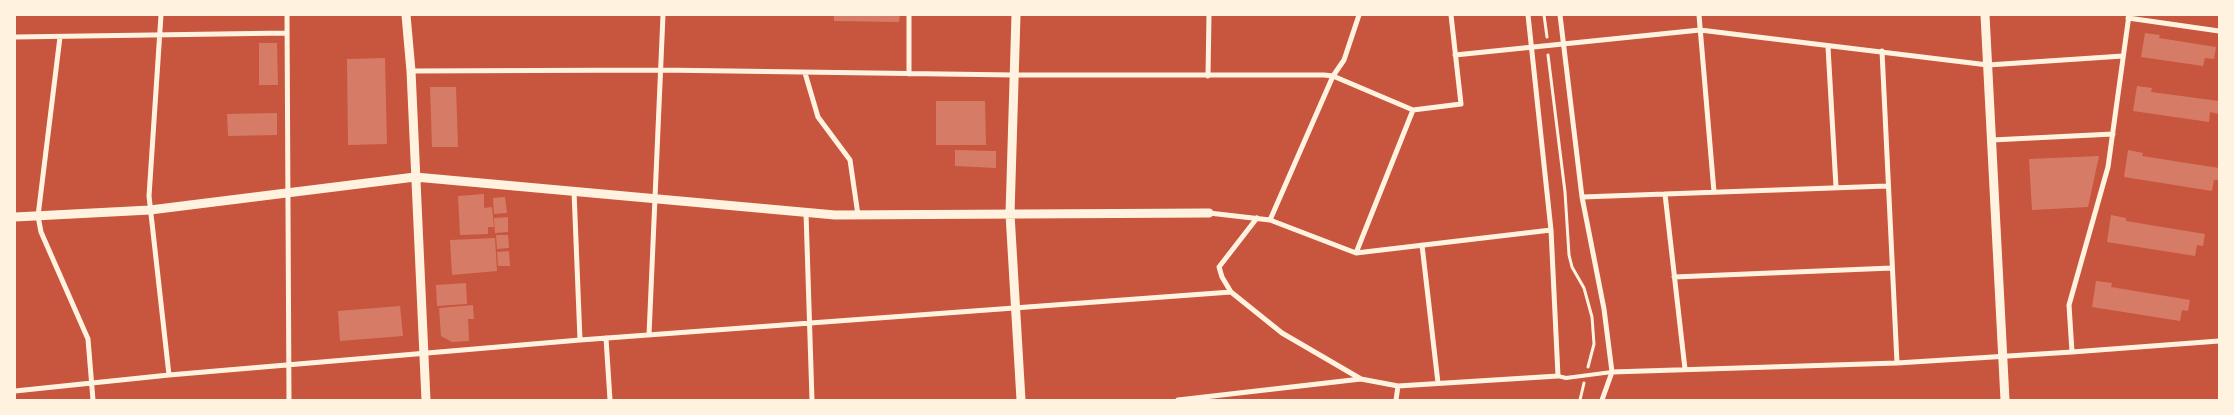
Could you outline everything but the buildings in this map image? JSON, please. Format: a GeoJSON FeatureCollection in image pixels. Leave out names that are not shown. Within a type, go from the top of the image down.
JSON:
{"type":"FeatureCollection","features":[{"type":"Feature","properties":{"kind":"street"},"geometry":{"type":"LineString","coordinates":[[161,15],[150,210],[169,375]]}},
{"type":"Feature","properties":{"kind":"street"},"geometry":{"type":"LineString","coordinates":[[287,15],[289,400]]}},
{"type":"Feature","properties":{"kind":"street"},"geometry":{"type":"LineString","coordinates":[[406,15],[411,71],[426,400]]}},
{"type":"Feature","properties":{"kind":"street"},"geometry":{"type":"LineString","coordinates":[[649,335],[663,15]]}},
{"type":"Feature","properties":{"kind":"street"},"geometry":{"type":"LineString","coordinates":[[909,74],[910,15]]}},
{"type":"Feature","properties":{"kind":"street"},"geometry":{"type":"LineString","coordinates":[[1016,15],[1010,214],[1021,400]]}},
{"type":"Feature","properties":{"kind":"street"},"geometry":{"type":"LineString","coordinates":[[1208,76],[1210,15]]}},
{"type":"Feature","properties":{"kind":"street"},"geometry":{"type":"LineString","coordinates":[[1270,220],[1333,76],[1344,60],[1358,15]]}},
{"type":"Feature","properties":{"kind":"street"},"geometry":{"type":"LineString","coordinates":[[411,71],[660,70],[1014,75],[1333,76],[1412,110],[1461,104],[1451,15]]}},
{"type":"Feature","properties":{"kind":"street"},"geometry":{"type":"LineString","coordinates":[[1178,400],[1361,379],[1398,386],[1558,376],[1551,230],[1528,15]]}},
{"type":"Feature","properties":{"kind":"street"},"geometry":{"type":"LineString","coordinates":[[1560,15],[1582,197],[1604,309],[1612,372],[1602,400]]}},
{"type":"Feature","properties":{"kind":"street"},"geometry":{"type":"LineString","coordinates":[[1699,15],[1714,192]]}},
{"type":"Feature","properties":{"kind":"street"},"geometry":{"type":"LineString","coordinates":[[1986,15],[2006,400]]}},
{"type":"Feature","properties":{"kind":"street"},"geometry":{"type":"LineString","coordinates":[[2072,352],[2069,305],[2108,167],[2128,16],[2219,31]]}},
{"type":"Feature","properties":{"kind":"street"},"geometry":{"type":"LineString","coordinates":[[1455,55],[1700,30],[1988,65],[2123,56]]}},
{"type":"Feature","properties":{"kind":"street"},"geometry":{"type":"LineString","coordinates":[[15,37],[287,33]]}},
{"type":"Feature","properties":{"kind":"street"},"geometry":{"type":"LineString","coordinates":[[60,37],[38,216],[41,232],[88,339],[92,400]]}},
{"type":"Feature","properties":{"kind":"street"},"geometry":{"type":"LineString","coordinates":[[1828,47],[1836,187]]}},
{"type":"Feature","properties":{"kind":"street"},"geometry":{"type":"LineString","coordinates":[[1882,52],[1897,363]]}},
{"type":"Feature","properties":{"kind":"street"},"geometry":{"type":"LineString","coordinates":[[805,73],[818,117],[850,160],[858,215]]}},
{"type":"Feature","properties":{"kind":"street"},"geometry":{"type":"LineString","coordinates":[[1356,253],[1412,110]]}},
{"type":"Feature","properties":{"kind":"street"},"geometry":{"type":"LineString","coordinates":[[1992,140],[2113,134]]}},
{"type":"Feature","properties":{"kind":"street"},"geometry":{"type":"LineString","coordinates":[[15,217],[150,210],[415,177],[806,213],[858,215],[1209,213],[1270,220],[1356,253],[1551,230]]}},
{"type":"Feature","properties":{"kind":"street"},"geometry":{"type":"LineString","coordinates":[[1582,197],[1888,186]]}},
{"type":"Feature","properties":{"kind":"street"},"geometry":{"type":"LineString","coordinates":[[574,191],[580,340]]}},
{"type":"Feature","properties":{"kind":"street"},"geometry":{"type":"LineString","coordinates":[[1665,194],[1685,369]]}},
{"type":"Feature","properties":{"kind":"street"},"geometry":{"type":"LineString","coordinates":[[806,213],[812,400]]}},
{"type":"Feature","properties":{"kind":"street"},"geometry":{"type":"LineString","coordinates":[[1257,218],[1219,268],[1231,292],[1282,333],[1361,379]]}},
{"type":"Feature","properties":{"kind":"street"},"geometry":{"type":"LineString","coordinates":[[1422,245],[1438,383]]}},
{"type":"Feature","properties":{"kind":"street"},"geometry":{"type":"LineString","coordinates":[[1674,277],[1892,268]]}},
{"type":"Feature","properties":{"kind":"street"},"geometry":{"type":"LineString","coordinates":[[15,391],[169,375],[580,340],[1231,292]]}},
{"type":"Feature","properties":{"kind":"street"},"geometry":{"type":"LineString","coordinates":[[606,338],[610,400]]}},
{"type":"Feature","properties":{"kind":"street"},"geometry":{"type":"LineString","coordinates":[[1612,372],[1897,363],[2219,341]]}},
{"type":"Feature","properties":{"kind":"street"},"geometry":{"type":"LineString","coordinates":[[1396,400],[1398,386]]}},
{"type":"Feature","properties":{"kind":"lane"},"geometry":{"type":"LineString","coordinates":[[1558,376],[1566,378],[1612,372]]}},
{"type":"Feature","properties":{"kind":"path"},"geometry":{"type":"LineString","coordinates":[[1544,15],[1556,130],[1565,192],[1569,255],[1589,302],[1593,324],[1594,344],[1580,400]]}}]}
